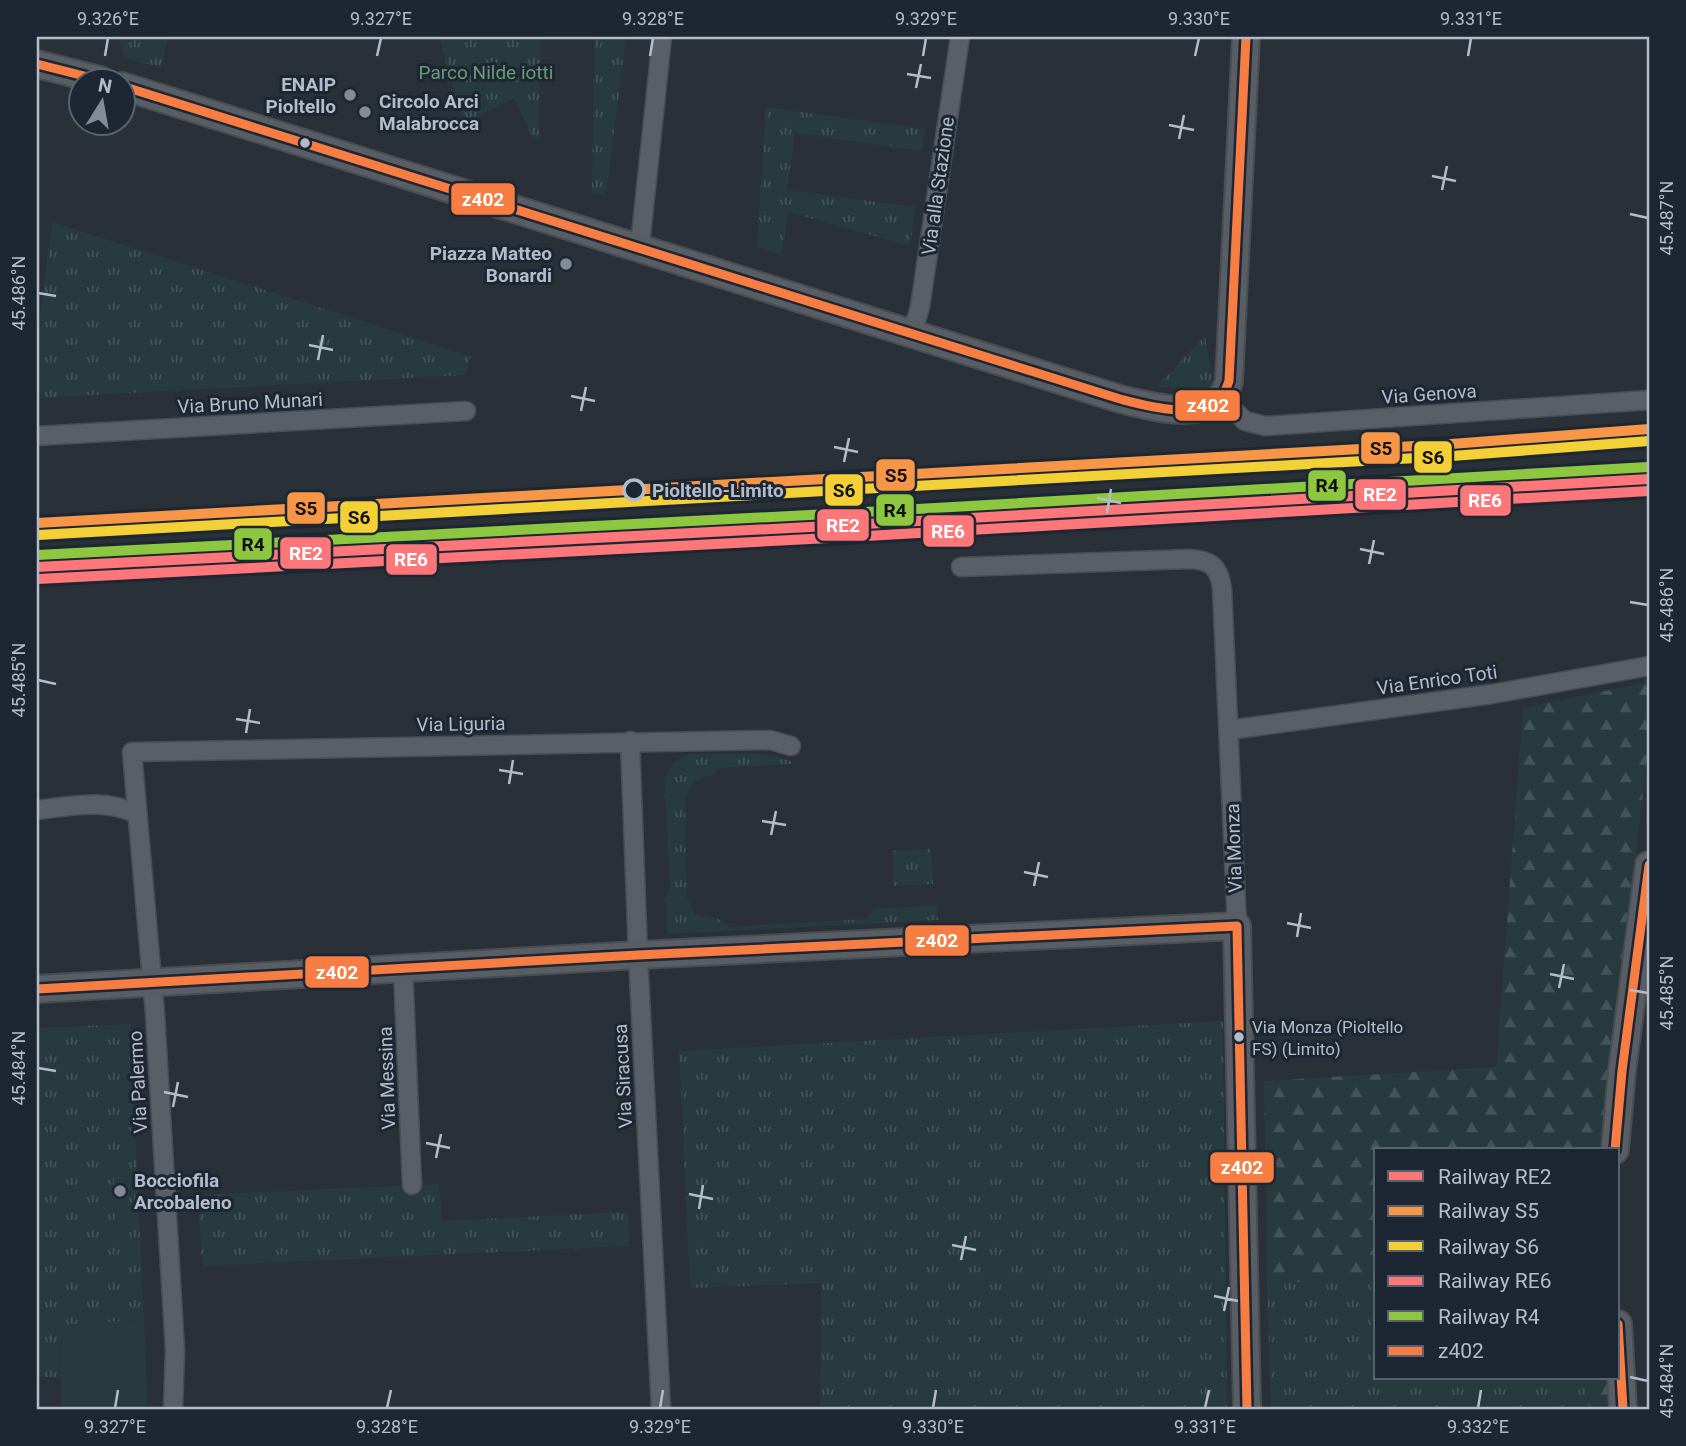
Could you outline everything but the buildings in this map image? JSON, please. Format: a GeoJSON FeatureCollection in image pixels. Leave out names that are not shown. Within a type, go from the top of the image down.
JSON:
{"type":"FeatureCollection","features":[{"type":"Feature","properties":{"kind":"street"},"geometry":{"type":"LineString","coordinates":[[637,248],[641,235],[662,37]]}},
{"type":"Feature","properties":{"kind":"street","name":"Via alla Stazione"},"geometry":{"type":"LineString","coordinates":[[912,334],[920,307],[960,37]]}},
{"type":"Feature","properties":{"kind":"street"},"geometry":{"type":"LineString","coordinates":[[136,90],[1120,400],[1152,407],[1198,409],[1212,406],[1222,399],[1227,391],[1231,369],[1246,37]]}},
{"type":"Feature","properties":{"kind":"street"},"geometry":{"type":"LineString","coordinates":[[37,64],[66,71]]}},
{"type":"Feature","properties":{"kind":"street","name":"Via Genova"},"geometry":{"type":"LineString","coordinates":[[1222,399],[1245,421],[1265,426],[1649,400]]}},
{"type":"Feature","properties":{"kind":"street","name":"Via Bruno Munari"},"geometry":{"type":"LineString","coordinates":[[37,436],[467,411]]}},
{"type":"Feature","properties":{"kind":"street","name":"Via Monza"},"geometry":{"type":"LineString","coordinates":[[961,567],[1190,559],[1209,562],[1216,567],[1220,576],[1237,926],[1247,1409]]}},
{"type":"Feature","properties":{"kind":"street","name":"Via Enrico Toti"},"geometry":{"type":"LineString","coordinates":[[1229,730],[1473,697],[1649,666]]}},
{"type":"Feature","properties":{"kind":"street","name":"Via Liguria"},"geometry":{"type":"LineString","coordinates":[[132,752],[630,741],[770,740],[791,746]]}},
{"type":"Feature","properties":{"kind":"street","name":"Via Siracusa"},"geometry":{"type":"LineString","coordinates":[[630,741],[661,1409]]}},
{"type":"Feature","properties":{"kind":"street","name":"Via Palermo"},"geometry":{"type":"LineString","coordinates":[[132,752],[153,982],[175,1350],[173,1409]]}},
{"type":"Feature","properties":{"kind":"street"},"geometry":{"type":"LineString","coordinates":[[37,810],[104,804],[137,814]]}},
{"type":"Feature","properties":{"kind":"street"},"geometry":{"type":"LineString","coordinates":[[1615,1148],[1622,1071],[1649,865]]}},
{"type":"Feature","properties":{"kind":"street"},"geometry":{"type":"LineString","coordinates":[[37,989],[638,955],[1237,926]]}},
{"type":"Feature","properties":{"kind":"street","name":"Via Messina"},"geometry":{"type":"LineString","coordinates":[[403,968],[412,1185]]}},
{"type":"Feature","properties":{"kind":"street"},"geometry":{"type":"LineString","coordinates":[[1620,1358],[1623,1409]]}},
{"type":"Feature","properties":{"kind":"green space"},"geometry":{"type":"Polygon","coordinates":[[[110,37],[168,37],[161,68],[124,58],[119,39],[110,37]]]}},
{"type":"Feature","properties":{"kind":"green space","name":"Parco Nilde iotti"},"geometry":{"type":"Polygon","coordinates":[[[439,37],[540,37],[539,137],[533,139],[514,98],[463,124],[439,37]]]}},
{"type":"Feature","properties":{"kind":"green space","name":"Parco Nilde iotti"},"geometry":{"type":"Polygon","coordinates":[[[594,37],[626,37],[606,195],[592,193],[594,37]]]}},
{"type":"Feature","properties":{"kind":"green space"},"geometry":{"type":"Polygon","coordinates":[[[766,107],[925,129],[922,151],[795,133],[787,190],[915,207],[910,246],[788,212],[782,255],[757,247],[766,107]]]}},
{"type":"Feature","properties":{"kind":"green space"},"geometry":{"type":"Polygon","coordinates":[[[52,222],[471,356],[465,375],[37,398],[37,337],[52,222]]]}},
{"type":"Feature","properties":{"kind":"green space"},"geometry":{"type":"Polygon","coordinates":[[[1205,336],[1214,388],[1156,387],[1205,336]]]}},
{"type":"Feature","properties":{"kind":"green space"},"geometry":{"type":"Polygon","coordinates":[[[1649,682],[1649,740],[1606,1120],[1606,1148],[1374,1148],[1374,1277],[1267,1284],[1264,1081],[1496,1067],[1523,708],[1649,682]]]}},
{"type":"Feature","properties":{"kind":"green space"},"geometry":{"type":"Polygon","coordinates":[[[689,754],[765,754],[791,761],[791,764],[720,768],[713,776],[705,776],[695,782],[685,798],[687,899],[695,914],[718,919],[729,927],[865,919],[874,909],[937,905],[938,920],[667,934],[665,897],[670,888],[664,779],[674,762],[689,754]]]}},
{"type":"Feature","properties":{"kind":"green space"},"geometry":{"type":"Polygon","coordinates":[[[931,849],[933,884],[894,886],[892,851],[931,849]]]}},
{"type":"Feature","properties":{"kind":"green space"},"geometry":{"type":"Polygon","coordinates":[[[1223,1021],[1227,1409],[820,1409],[821,1283],[690,1288],[679,1051],[1223,1021]]]}},
{"type":"Feature","properties":{"kind":"green space"},"geometry":{"type":"Polygon","coordinates":[[[130,1024],[144,1320],[58,1325],[60,1377],[37,1377],[37,1028],[130,1024]]]}},
{"type":"Feature","properties":{"kind":"green space","name":"Bocciofila Arcobaleno"},"geometry":{"type":"Polygon","coordinates":[[[126,1150],[127,1231],[115,1231],[113,1152],[126,1150]]]}},
{"type":"Feature","properties":{"kind":"green space"},"geometry":{"type":"Polygon","coordinates":[[[439,1184],[442,1221],[628,1212],[630,1246],[202,1266],[198,1195],[439,1184]]]}},
{"type":"Feature","properties":{"kind":"green space"},"geometry":{"type":"Polygon","coordinates":[[[1374,1277],[1374,1380],[1584,1380],[1588,1405],[1592,1409],[1271,1409],[1267,1284],[1374,1277]]]}},
{"type":"Feature","properties":{"kind":"green space"},"geometry":{"type":"Polygon","coordinates":[[[144,1320],[146,1409],[62,1409],[58,1325],[144,1320]]]}},
{"type":"Feature","properties":{"kind":"green space"},"geometry":{"type":"Polygon","coordinates":[[[1584,1380],[1613,1380],[1614,1409],[1592,1409],[1588,1405],[1584,1380]]]}},
{"type":"Feature","properties":{"kind":"rail line","name":"S5"},"geometry":{"type":"LineString","coordinates":[[37,523],[1451,444],[1649,429]]}},
{"type":"Feature","properties":{"kind":"rail line","name":"S6"},"geometry":{"type":"LineString","coordinates":[[38,535],[1452,456],[1649,441]]}},
{"type":"Feature","properties":{"kind":"rail line","name":"R4"},"geometry":{"type":"LineString","coordinates":[[37,555],[847,513],[1648,467]]}},
{"type":"Feature","properties":{"kind":"rail line","name":"RE2"},"geometry":{"type":"LineString","coordinates":[[37,567],[848,525],[1649,479]]}},
{"type":"Feature","properties":{"kind":"rail line","name":"RE6"},"geometry":{"type":"LineString","coordinates":[[38,579],[849,537],[1649,491]]}},
{"type":"Feature","properties":{"kind":"transit line","name":"z402"},"geometry":{"type":"LineString","coordinates":[[136,90],[1120,399],[1158,408],[1187,410],[1212,404],[1222,396],[1229,381],[1246,37]]}},
{"type":"Feature","properties":{"kind":"transit line","name":"z402"},"geometry":{"type":"LineString","coordinates":[[37,64],[66,71]]}},
{"type":"Feature","properties":{"kind":"transit line","name":"z402"},"geometry":{"type":"LineString","coordinates":[[1615,1148],[1622,1071],[1649,865]]}},
{"type":"Feature","properties":{"kind":"transit line","name":"z402"},"geometry":{"type":"LineString","coordinates":[[1237,926],[1247,1409]]}},
{"type":"Feature","properties":{"kind":"transit line","name":"z402"},"geometry":{"type":"LineString","coordinates":[[37,989],[638,955],[1237,926]]}},
{"type":"Feature","properties":{"kind":"transit line","name":"z402"},"geometry":{"type":"LineString","coordinates":[[1620,1358],[1623,1409]]}},
{"type":"Feature","properties":{"kind":"place","name":"ENAIP Pioltello"},"geometry":{"type":"Point","coordinates":[350,95]}},
{"type":"Feature","properties":{"kind":"place","name":"Circolo Arci Malabrocca"},"geometry":{"type":"Point","coordinates":[365,112]}},
{"type":"Feature","properties":{"kind":"place","name":"Piazza Matteo Bonardi"},"geometry":{"type":"Point","coordinates":[566,264]}},
{"type":"Feature","properties":{"kind":"place","name":"Pioltello-Limito"},"geometry":{"type":"Point","coordinates":[634,490]}},
{"type":"Feature","properties":{"kind":"place","name":"Via Monza (Pioltello FS) (Limito)"},"geometry":{"type":"Point","coordinates":[1239,1037]}},
{"type":"Feature","properties":{"kind":"place","name":"Bocciofila Arcobaleno"},"geometry":{"type":"Point","coordinates":[120,1191]}}]}
